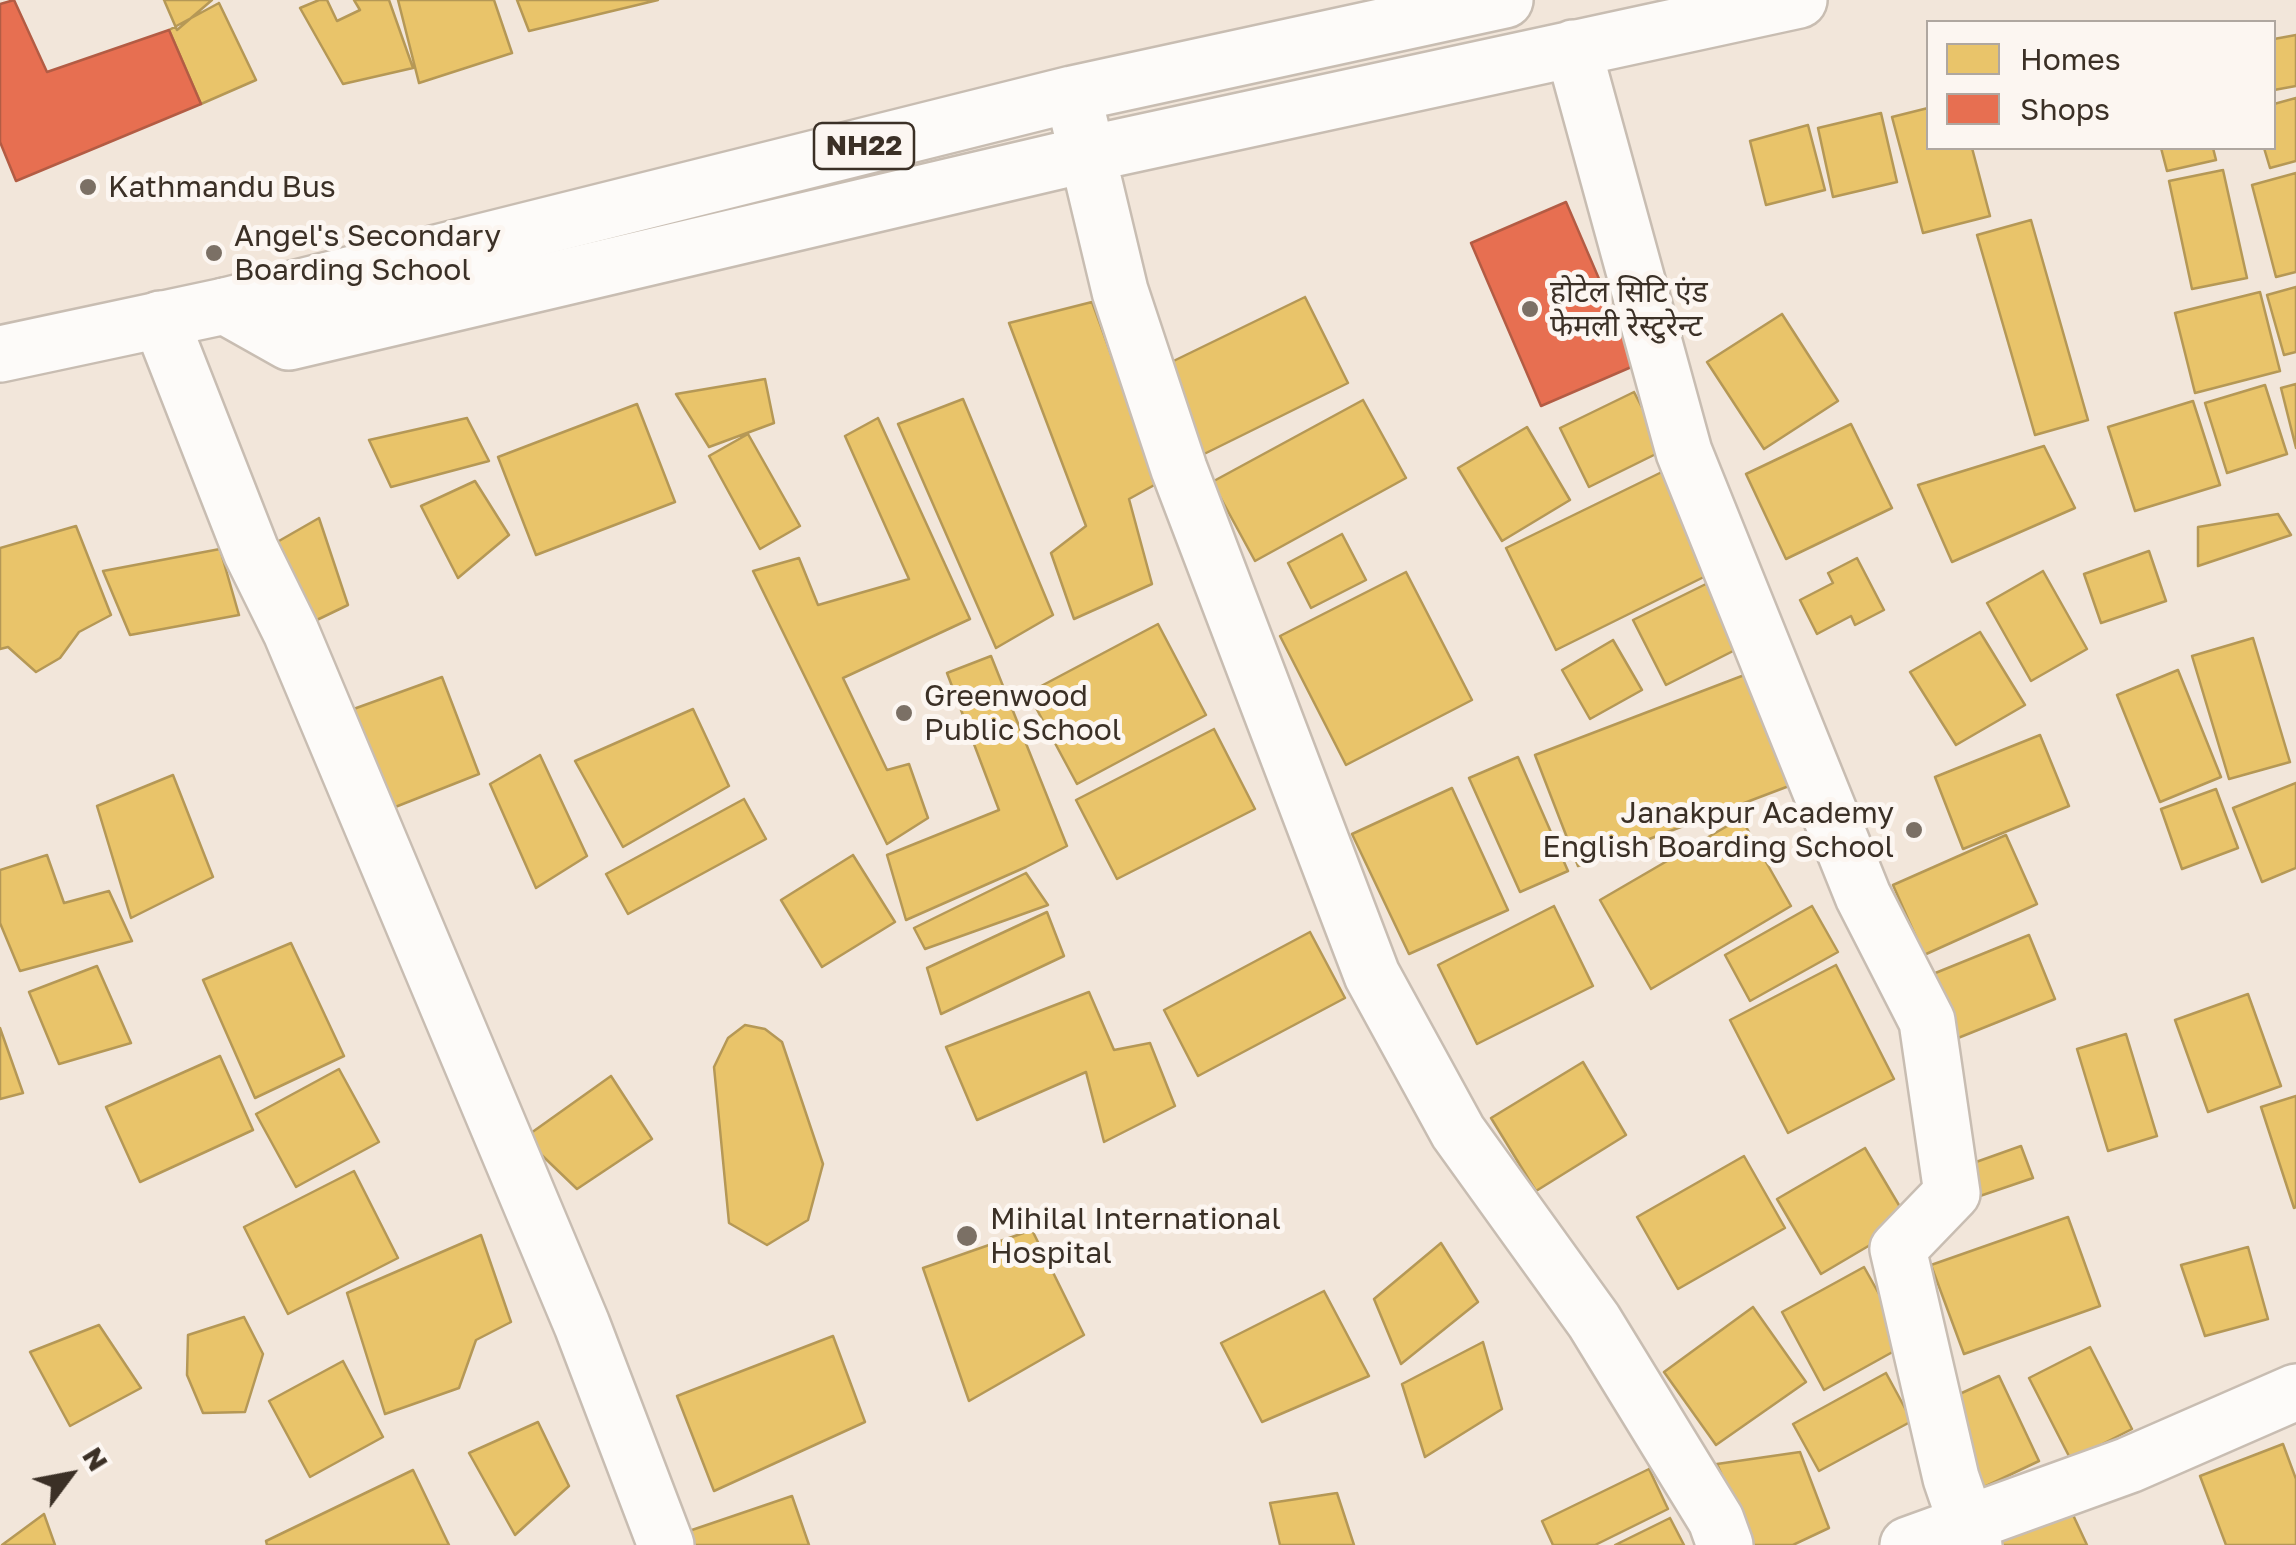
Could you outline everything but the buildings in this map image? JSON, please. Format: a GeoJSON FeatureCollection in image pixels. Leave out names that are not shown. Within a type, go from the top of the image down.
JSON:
{"type":"FeatureCollection","features":[{"type":"Feature","properties":{"kind":"main road","name":"NH22"},"geometry":{"type":"LineString","coordinates":[[0,354],[225,306],[1072,94],[1505,0]]}},
{"type":"Feature","properties":{"kind":"main road","name":"NH22"},"geometry":{"type":"LineString","coordinates":[[225,306],[289,342],[1088,154],[1799,0]]}},
{"type":"Feature","properties":{"kind":"main road"},"geometry":{"type":"LineString","coordinates":[[1573,48],[1684,452],[1863,896],[1927,1021],[1952,1192],[1898,1249],[1952,1478],[1970,1535]]}},
{"type":"Feature","properties":{"kind":"main road"},"geometry":{"type":"LineString","coordinates":[[1072,94],[1120,291],[1179,469],[1372,975],[1458,1132],[1594,1322],[1716,1520],[1725,1545]]}},
{"type":"Feature","properties":{"kind":"main road"},"geometry":{"type":"LineString","coordinates":[[160,319],[251,551],[298,650],[582,1325],[666,1545]]}},
{"type":"Feature","properties":{"kind":"main road"},"geometry":{"type":"LineString","coordinates":[[1908,1545],[1970,1535],[2296,1392]]}},
{"type":"Feature","properties":{"kind":"place","name":"Kathmandu Bus"},"geometry":{"type":"Point","coordinates":[88,187]}},
{"type":"Feature","properties":{"kind":"place","name":"Angel's Secondary Boarding School"},"geometry":{"type":"Point","coordinates":[214,253]}},
{"type":"Feature","properties":{"kind":"place","name":"होटेल सिटि एंड फेमली रेस्टुरेन्ट"},"geometry":{"type":"Point","coordinates":[1530,309]}},
{"type":"Feature","properties":{"kind":"place","name":"Greenwood Public School"},"geometry":{"type":"Point","coordinates":[904,713]}},
{"type":"Feature","properties":{"kind":"place","name":"Janakpur Academy English Boarding School"},"geometry":{"type":"Point","coordinates":[1914,830]}},
{"type":"Feature","properties":{"kind":"place","name":"Mihilal International Hospital"},"geometry":{"type":"Point","coordinates":[967,1236]}}]}
